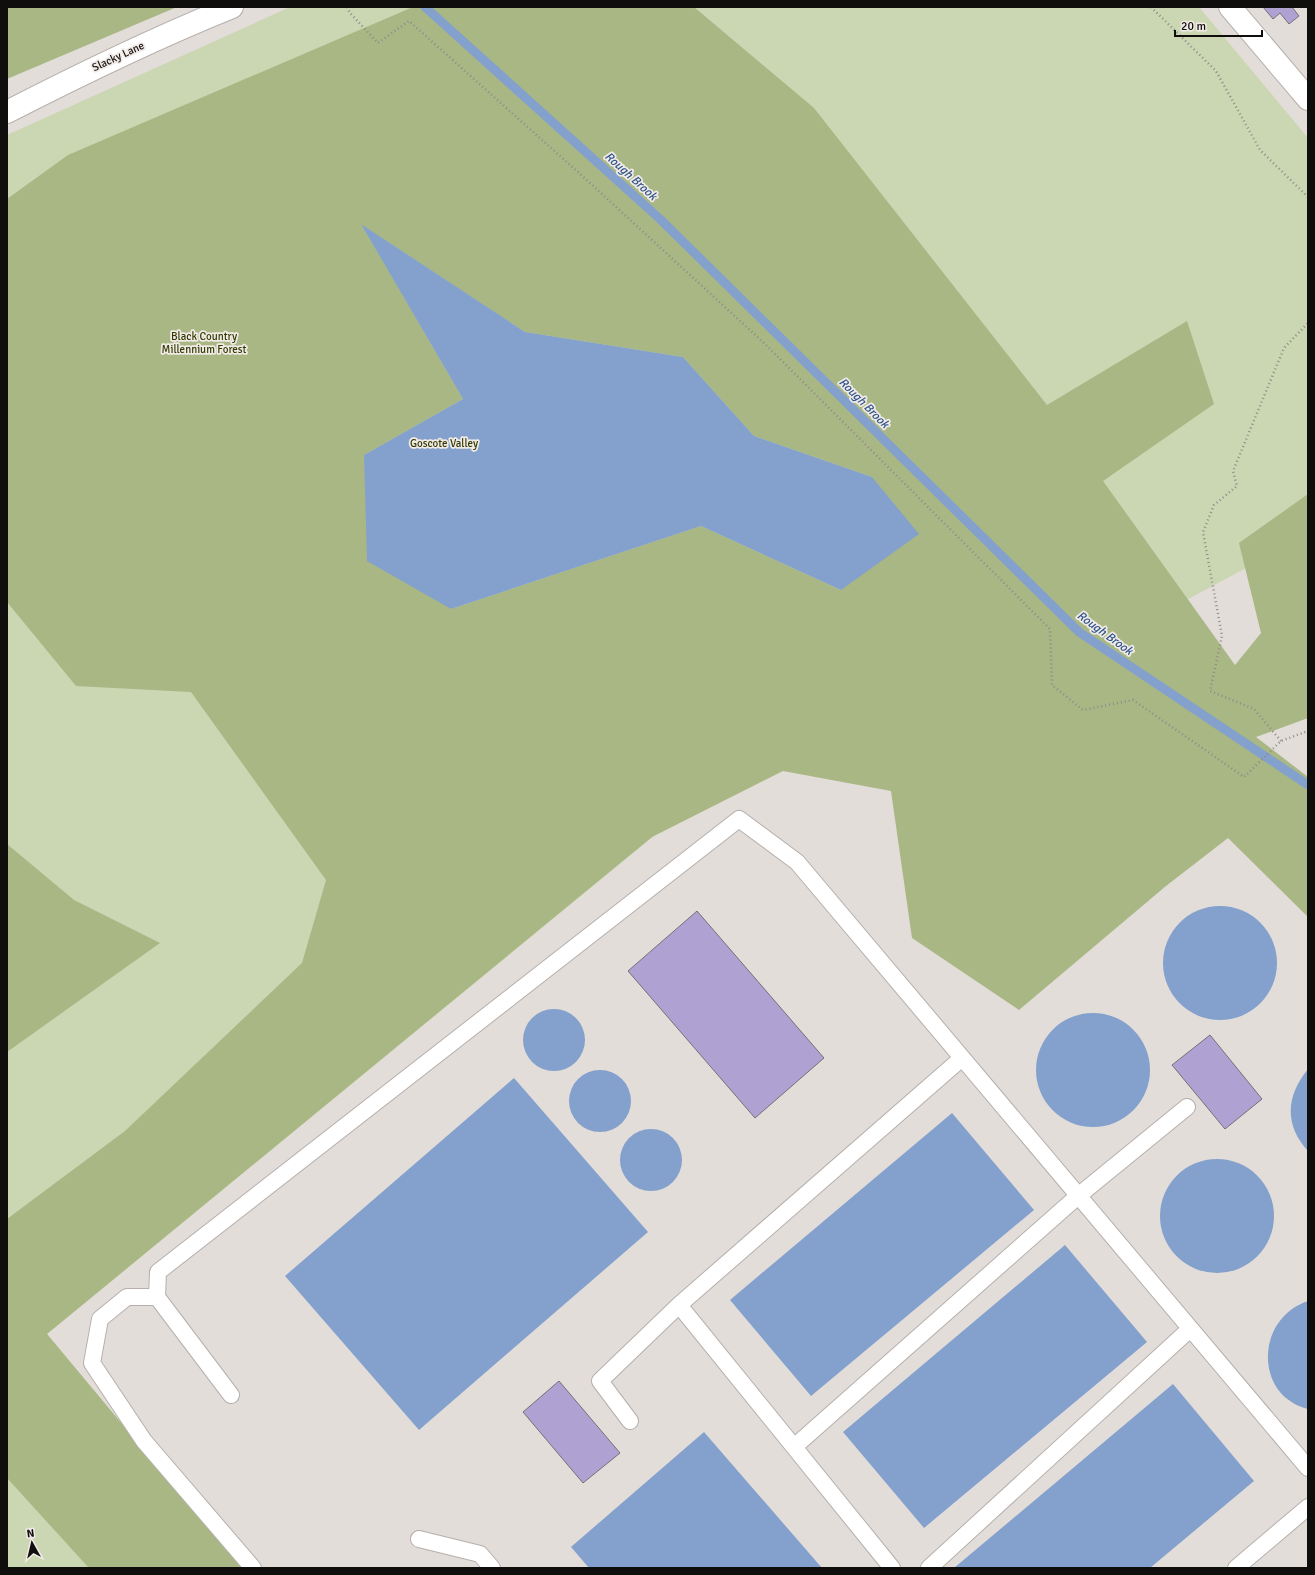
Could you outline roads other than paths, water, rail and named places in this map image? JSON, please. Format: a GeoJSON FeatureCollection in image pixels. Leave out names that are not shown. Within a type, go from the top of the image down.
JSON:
{"type":"FeatureCollection","features":[{"type":"Feature","properties":{"kind":"street","name":"Slacky Lane"},"geometry":{"type":"LineString","coordinates":[[7,112],[80,74],[165,34],[232,7]]}},
{"type":"Feature","properties":{"kind":"street"},"geometry":{"type":"LineString","coordinates":[[1230,7],[1308,100]]}},
{"type":"Feature","properties":{"kind":"lane"},"geometry":{"type":"LineString","coordinates":[[231,1395],[157,1297],[158,1272],[739,819],[797,862],[1308,1468]]}},
{"type":"Feature","properties":{"kind":"lane"},"geometry":{"type":"LineString","coordinates":[[630,1421],[600,1381],[679,1305],[962,1058]]}},
{"type":"Feature","properties":{"kind":"lane"},"geometry":{"type":"LineString","coordinates":[[794,1447],[1078,1196],[1187,1107]]}},
{"type":"Feature","properties":{"kind":"lane"},"geometry":{"type":"LineString","coordinates":[[157,1297],[127,1297],[100,1319],[92,1363],[144,1441],[253,1568]]}},
{"type":"Feature","properties":{"kind":"lane"},"geometry":{"type":"LineString","coordinates":[[679,1305],[892,1568]]}},
{"type":"Feature","properties":{"kind":"lane"},"geometry":{"type":"LineString","coordinates":[[929,1568],[1190,1328]]}},
{"type":"Feature","properties":{"kind":"lane"},"geometry":{"type":"LineString","coordinates":[[1236,1568],[1308,1507]]}},
{"type":"Feature","properties":{"kind":"lane"},"geometry":{"type":"LineString","coordinates":[[419,1540],[480,1554],[492,1568]]}},
{"type":"Feature","properties":{"kind":"water"},"geometry":{"type":"Polygon","coordinates":[[[361,224],[525,332],[683,357],[754,436],[872,477],[919,534],[841,590],[701,526],[451,609],[367,561],[364,455],[463,399],[361,224]]]}},
{"type":"Feature","properties":{"kind":"water"},"geometry":{"type":"Polygon","coordinates":[[[1220,906],[1231,907],[1242,911],[1252,916],[1260,923],[1267,931],[1272,941],[1276,952],[1276,974],[1272,985],[1267,995],[1260,1003],[1252,1010],[1242,1015],[1231,1019],[1220,1020],[1209,1019],[1198,1015],[1188,1010],[1180,1003],[1173,995],[1168,985],[1164,974],[1163,963],[1164,952],[1168,941],[1173,931],[1180,923],[1188,916],[1198,911],[1209,907],[1220,906]]]}},
{"type":"Feature","properties":{"kind":"water"},"geometry":{"type":"Polygon","coordinates":[[[554,1009],[571,1014],[576,1018],[580,1023],[585,1040],[580,1057],[576,1062],[571,1066],[554,1071],[537,1066],[532,1062],[528,1057],[523,1040],[528,1023],[532,1018],[537,1014],[554,1009]]]}},
{"type":"Feature","properties":{"kind":"water"},"geometry":{"type":"Polygon","coordinates":[[[1093,1013],[1104,1014],[1115,1018],[1125,1023],[1133,1030],[1140,1038],[1145,1048],[1149,1059],[1149,1081],[1145,1092],[1140,1102],[1133,1110],[1125,1117],[1115,1122],[1104,1126],[1093,1127],[1082,1126],[1071,1122],[1061,1117],[1053,1110],[1046,1102],[1041,1092],[1037,1081],[1036,1070],[1037,1059],[1041,1048],[1046,1038],[1053,1030],[1061,1023],[1071,1018],[1082,1014],[1093,1013]]]}},
{"type":"Feature","properties":{"kind":"water"},"geometry":{"type":"Polygon","coordinates":[[[1308,1069],[1308,1151],[1300,1141],[1295,1131],[1291,1110],[1295,1090],[1308,1069]]]}},
{"type":"Feature","properties":{"kind":"water"},"geometry":{"type":"Polygon","coordinates":[[[600,1070],[617,1075],[622,1079],[626,1084],[631,1101],[626,1118],[622,1123],[617,1127],[600,1132],[583,1127],[578,1123],[574,1118],[569,1101],[574,1084],[578,1079],[583,1075],[600,1070]]]}},
{"type":"Feature","properties":{"kind":"water"},"geometry":{"type":"Polygon","coordinates":[[[514,1078],[648,1232],[419,1430],[285,1276],[514,1078]]]}},
{"type":"Feature","properties":{"kind":"water"},"geometry":{"type":"Polygon","coordinates":[[[952,1113],[1034,1210],[811,1396],[730,1300],[952,1113]]]}},
{"type":"Feature","properties":{"kind":"water"},"geometry":{"type":"Polygon","coordinates":[[[651,1129],[668,1134],[673,1138],[677,1143],[682,1160],[677,1177],[673,1182],[668,1186],[651,1191],[634,1186],[629,1182],[625,1177],[620,1160],[625,1143],[629,1138],[634,1134],[651,1129]]]}},
{"type":"Feature","properties":{"kind":"water"},"geometry":{"type":"Polygon","coordinates":[[[1217,1159],[1228,1160],[1239,1164],[1249,1169],[1257,1176],[1264,1184],[1269,1194],[1273,1205],[1273,1227],[1269,1238],[1264,1248],[1257,1256],[1249,1263],[1239,1268],[1228,1272],[1217,1273],[1206,1272],[1195,1268],[1185,1263],[1177,1256],[1170,1248],[1165,1238],[1161,1227],[1160,1216],[1161,1205],[1165,1194],[1170,1184],[1177,1176],[1185,1169],[1195,1164],[1206,1160],[1217,1159]]]}},
{"type":"Feature","properties":{"kind":"water"},"geometry":{"type":"Polygon","coordinates":[[[1065,1245],[1147,1342],[924,1528],[843,1432],[1065,1245]]]}},
{"type":"Feature","properties":{"kind":"water"},"geometry":{"type":"Polygon","coordinates":[[[1308,1301],[1308,1409],[1290,1401],[1277,1389],[1270,1373],[1268,1356],[1271,1339],[1278,1323],[1291,1310],[1308,1301]]]}},
{"type":"Feature","properties":{"kind":"water"},"geometry":{"type":"Polygon","coordinates":[[[1173,1384],[1254,1481],[1150,1568],[954,1568],[1173,1384]]]}},
{"type":"Feature","properties":{"kind":"water"},"geometry":{"type":"Polygon","coordinates":[[[704,1432],[822,1568],[589,1568],[571,1547],[704,1432]]]}},
{"type":"Feature","properties":{"kind":"waterway","name":"Rough Brook"},"geometry":{"type":"LineString","coordinates":[[425,7],[660,219],[1079,632],[1308,785]]}},
{"type":"Feature","properties":{"kind":"park label","name":"Black Country Millennium Forest"},"geometry":{"type":"Point","coordinates":[204,342]}},
{"type":"Feature","properties":{"kind":"park label","name":"Goscote Valley"},"geometry":{"type":"Point","coordinates":[444,443]}}]}
